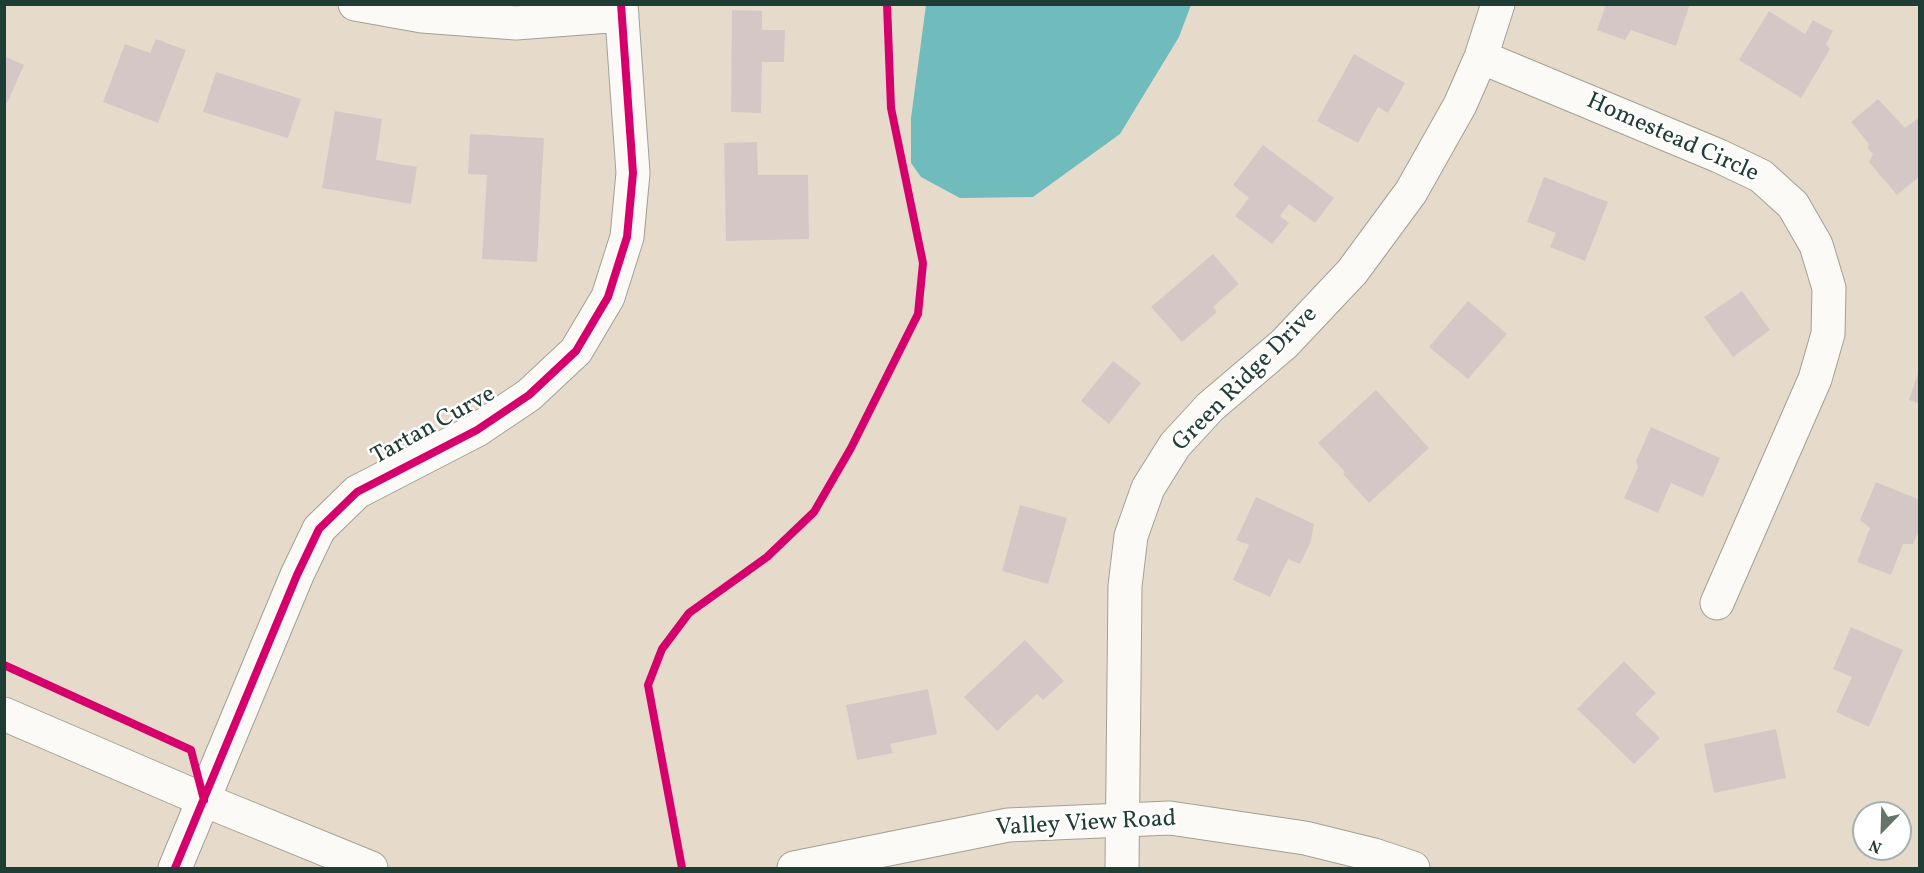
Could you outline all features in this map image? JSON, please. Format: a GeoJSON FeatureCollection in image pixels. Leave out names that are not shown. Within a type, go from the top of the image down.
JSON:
{"type":"FeatureCollection","features":[{"type":"Feature","properties":{"kind":"street"},"geometry":{"type":"LineString","coordinates":[[355,4],[422,15],[516,23],[621,10]]}},
{"type":"Feature","properties":{"kind":"street","name":"Green Ridge Drive"},"geometry":{"type":"LineString","coordinates":[[1122,868],[1125,586],[1131,536],[1148,488],[1175,445],[1210,407],[1284,344],[1352,272],[1411,192],[1460,105],[1481,57],[1498,4]]}},
{"type":"Feature","properties":{"kind":"street","name":"Tartan Curve"},"geometry":{"type":"LineString","coordinates":[[175,868],[297,574],[319,529],[357,492],[477,430],[529,395],[576,351],[608,297],[627,237],[633,173],[621,10]]}},
{"type":"Feature","properties":{"kind":"street","name":"Homestead Circle"},"geometry":{"type":"LineString","coordinates":[[1481,57],[1719,156],[1761,176],[1792,205],[1816,245],[1829,288],[1828,334],[1815,379],[1717,603]]}},
{"type":"Feature","properties":{"kind":"street"},"geometry":{"type":"LineString","coordinates":[[4,714],[204,800],[371,868]]}},
{"type":"Feature","properties":{"kind":"street","name":"Valley View Road"},"geometry":{"type":"LineString","coordinates":[[794,868],[1008,825],[1170,818],[1305,838],[1374,855],[1413,868]]}},
{"type":"Feature","properties":{"kind":"water"},"geometry":{"type":"Polygon","coordinates":[[[926,4],[1191,5],[1179,37],[1120,134],[1033,197],[960,198],[921,177],[911,163],[911,118],[926,4]]]}},
{"type":"Feature","properties":{"kind":"building"},"geometry":{"type":"Polygon","coordinates":[[[1606,4],[1690,4],[1676,46],[1631,30],[1625,40],[1597,30],[1606,4]]]}},
{"type":"Feature","properties":{"kind":"building"},"geometry":{"type":"Polygon","coordinates":[[[732,10],[762,11],[762,30],[785,30],[784,62],[762,62],[761,113],[731,112],[732,10]]]}},
{"type":"Feature","properties":{"kind":"building"},"geometry":{"type":"Polygon","coordinates":[[[1769,11],[1805,34],[1813,20],[1833,31],[1826,44],[1830,49],[1801,98],[1739,60],[1769,11]]]}},
{"type":"Feature","properties":{"kind":"building"},"geometry":{"type":"Polygon","coordinates":[[[156,39],[186,50],[158,123],[103,102],[125,44],[150,53],[156,39]]]}},
{"type":"Feature","properties":{"kind":"building"},"geometry":{"type":"Polygon","coordinates":[[[1354,54],[1405,83],[1388,113],[1378,107],[1358,143],[1317,121],[1354,54]]]}},
{"type":"Feature","properties":{"kind":"building"},"geometry":{"type":"Polygon","coordinates":[[[4,56],[24,65],[7,103],[4,102],[4,56]]]}},
{"type":"Feature","properties":{"kind":"building"},"geometry":{"type":"Polygon","coordinates":[[[216,72],[301,99],[288,138],[203,112],[216,72]]]}},
{"type":"Feature","properties":{"kind":"building"},"geometry":{"type":"Polygon","coordinates":[[[1878,99],[1905,128],[1920,117],[1920,176],[1897,195],[1869,162],[1873,154],[1867,148],[1869,144],[1851,122],[1878,99]]]}},
{"type":"Feature","properties":{"kind":"building"},"geometry":{"type":"Polygon","coordinates":[[[335,111],[382,119],[376,160],[417,167],[411,204],[322,188],[335,111]]]}},
{"type":"Feature","properties":{"kind":"building"},"geometry":{"type":"Polygon","coordinates":[[[470,134],[544,138],[537,262],[482,259],[487,175],[468,174],[470,134]]]}},
{"type":"Feature","properties":{"kind":"building"},"geometry":{"type":"Polygon","coordinates":[[[757,142],[758,175],[808,175],[809,239],[726,241],[724,143],[757,142]]]}},
{"type":"Feature","properties":{"kind":"building"},"geometry":{"type":"Polygon","coordinates":[[[1263,145],[1334,198],[1315,223],[1289,204],[1280,216],[1289,223],[1272,244],[1235,216],[1249,198],[1233,185],[1263,145]]]}},
{"type":"Feature","properties":{"kind":"building"},"geometry":{"type":"Polygon","coordinates":[[[1544,177],[1608,202],[1585,261],[1550,247],[1556,233],[1527,222],[1544,177]]]}},
{"type":"Feature","properties":{"kind":"building"},"geometry":{"type":"Polygon","coordinates":[[[1213,254],[1239,284],[1213,307],[1217,312],[1182,342],[1151,307],[1213,254]]]}},
{"type":"Feature","properties":{"kind":"building"},"geometry":{"type":"Polygon","coordinates":[[[1742,291],[1770,330],[1733,357],[1704,317],[1742,291]]]}},
{"type":"Feature","properties":{"kind":"building"},"geometry":{"type":"Polygon","coordinates":[[[1468,301],[1507,334],[1468,379],[1429,347],[1468,301]]]}},
{"type":"Feature","properties":{"kind":"building"},"geometry":{"type":"Polygon","coordinates":[[[1113,361],[1141,383],[1109,424],[1081,401],[1113,361]]]}},
{"type":"Feature","properties":{"kind":"building"},"geometry":{"type":"Polygon","coordinates":[[[1920,370],[1920,404],[1909,400],[1920,370]]]}},
{"type":"Feature","properties":{"kind":"building"},"geometry":{"type":"Polygon","coordinates":[[[1376,390],[1429,448],[1369,503],[1318,443],[1376,390]]]}},
{"type":"Feature","properties":{"kind":"building"},"geometry":{"type":"Polygon","coordinates":[[[1651,427],[1720,458],[1703,497],[1671,483],[1658,513],[1624,498],[1638,467],[1636,461],[1651,427]]]}},
{"type":"Feature","properties":{"kind":"building"},"geometry":{"type":"Polygon","coordinates":[[[1876,482],[1920,500],[1920,528],[1913,544],[1903,544],[1891,575],[1857,562],[1870,528],[1860,520],[1876,482]]]}},
{"type":"Feature","properties":{"kind":"building"},"geometry":{"type":"Polygon","coordinates":[[[1256,497],[1314,524],[1311,541],[1300,564],[1288,559],[1270,597],[1233,580],[1249,545],[1236,540],[1256,497]]]}},
{"type":"Feature","properties":{"kind":"building"},"geometry":{"type":"Polygon","coordinates":[[[1020,505],[1067,518],[1048,584],[1002,571],[1020,505]]]}},
{"type":"Feature","properties":{"kind":"building"},"geometry":{"type":"Polygon","coordinates":[[[1851,627],[1903,650],[1869,727],[1836,712],[1852,677],[1833,669],[1851,627]]]}},
{"type":"Feature","properties":{"kind":"building"},"geometry":{"type":"Polygon","coordinates":[[[1025,640],[1064,681],[1043,700],[1037,694],[997,731],[964,697],[1025,640]]]}},
{"type":"Feature","properties":{"kind":"building"},"geometry":{"type":"Polygon","coordinates":[[[1624,661],[1656,693],[1635,714],[1660,738],[1634,764],[1577,709],[1624,661]]]}},
{"type":"Feature","properties":{"kind":"building"},"geometry":{"type":"Polygon","coordinates":[[[928,689],[937,734],[890,744],[893,753],[857,760],[846,705],[928,689]]]}},
{"type":"Feature","properties":{"kind":"building"},"geometry":{"type":"Polygon","coordinates":[[[1776,729],[1786,778],[1714,793],[1704,744],[1776,729]]]}},
{"type":"Feature","properties":{"kind":"cycle path"},"geometry":{"type":"LineString","coordinates":[[175,868],[297,575],[319,529],[357,492],[477,430],[529,395],[576,351],[608,297],[627,237],[633,173],[621,4]]}},
{"type":"Feature","properties":{"kind":"cycle path"},"geometry":{"type":"LineString","coordinates":[[682,868],[648,685],[662,649],[689,613],[767,557],[814,512],[851,448],[918,314],[923,263],[891,108],[887,4]]}},
{"type":"Feature","properties":{"kind":"cycle path"},"geometry":{"type":"LineString","coordinates":[[4,665],[191,750],[204,800]]}}]}
